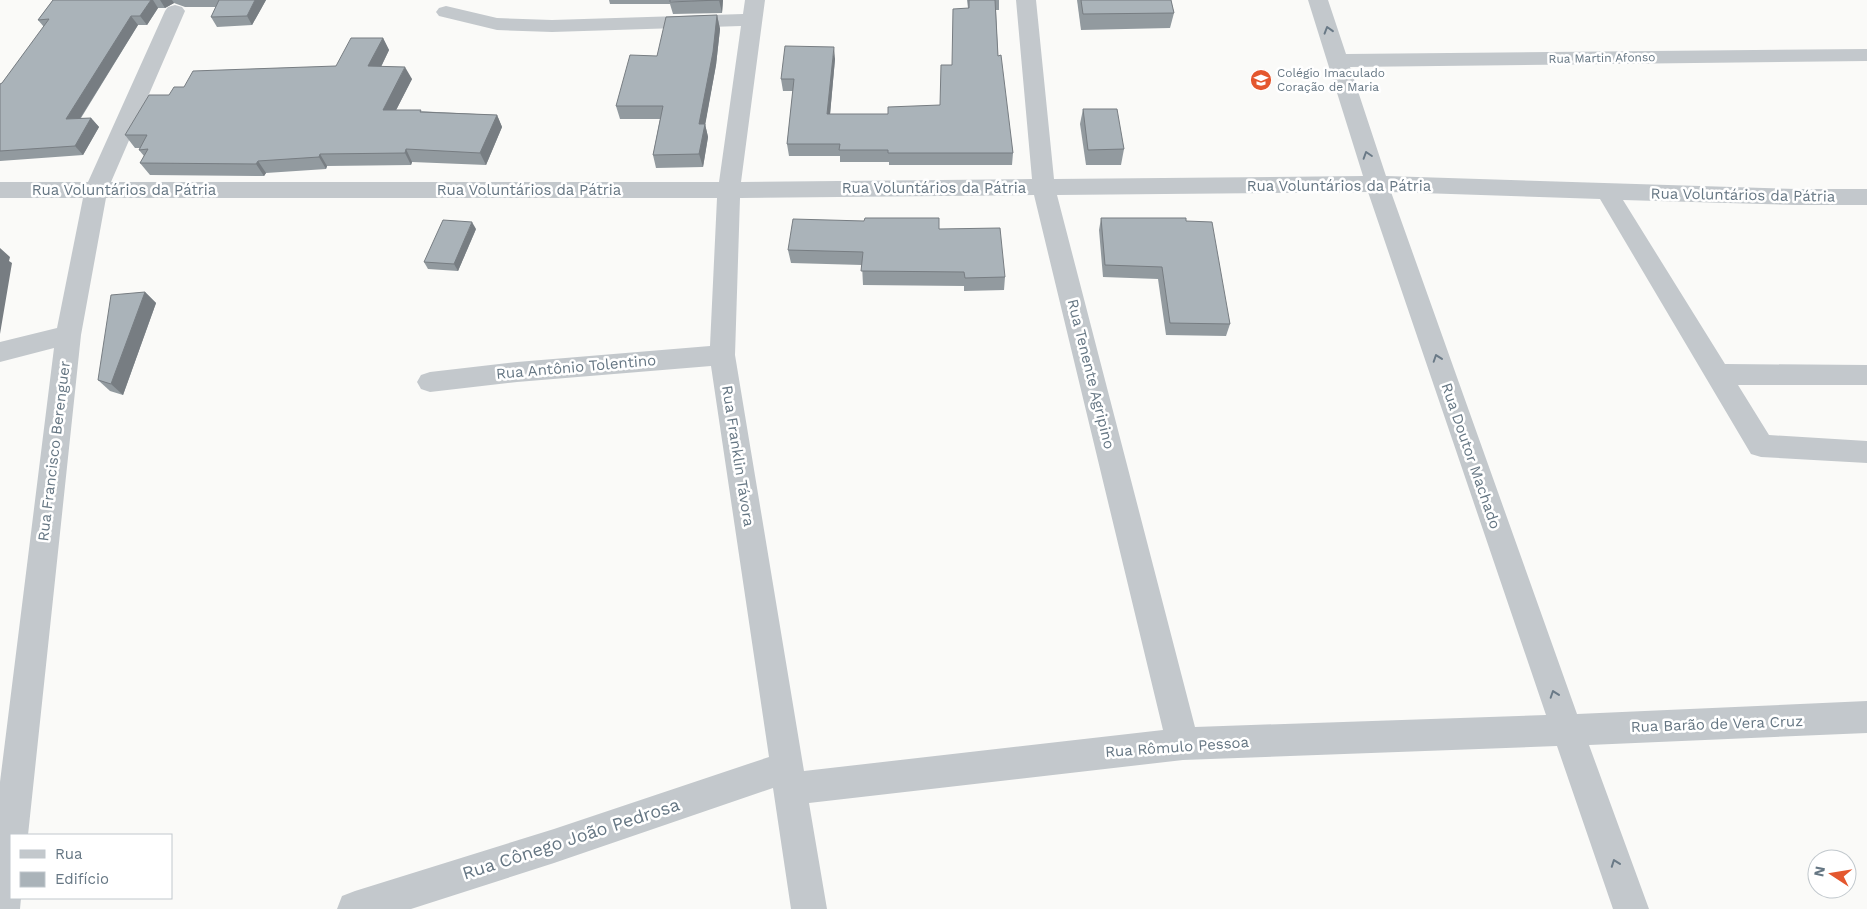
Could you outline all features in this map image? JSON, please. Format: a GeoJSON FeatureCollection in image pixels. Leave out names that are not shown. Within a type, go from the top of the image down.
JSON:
{"type":"FeatureCollection","features":[{"type":"Feature","properties":{"kind":"street","name":"Rua Tenente Agripino"},"geometry":{"type":"LineString","coordinates":[[1026,0],[1044,188],[1183,744]]}},
{"type":"Feature","properties":{"kind":"street","name":"Rua Doutor Machado"},"geometry":{"type":"LineString","coordinates":[[1318,0],[1376,184],[1631,909]]}},
{"type":"Feature","properties":{"kind":"street"},"geometry":{"type":"LineString","coordinates":[[446,12],[504,24],[552,26],[753,10]]}},
{"type":"Feature","properties":{"kind":"street","name":"Rua Franklin Távora"},"geometry":{"type":"LineString","coordinates":[[753,10],[729,190],[722,355],[809,909]]}},
{"type":"Feature","properties":{"kind":"street","name":"Rua Francisco Berenguer"},"geometry":{"type":"LineString","coordinates":[[11,834],[68,335],[96,190],[174,11]]}},
{"type":"Feature","properties":{"kind":"street","name":"Rua Martin Afonso"},"geometry":{"type":"LineString","coordinates":[[1337,61],[1867,55]]}},
{"type":"Feature","properties":{"kind":"street","name":"Rua Voluntários da Pátria"},"geometry":{"type":"LineString","coordinates":[[0,190],[729,190],[1376,184],[1796,198],[1867,197]]}},
{"type":"Feature","properties":{"kind":"street"},"geometry":{"type":"LineString","coordinates":[[1607,192],[1761,446],[1867,452]]}},
{"type":"Feature","properties":{"kind":"street"},"geometry":{"type":"LineString","coordinates":[[0,352],[68,335]]}},
{"type":"Feature","properties":{"kind":"street","name":"Rua Antônio Tolentino"},"geometry":{"type":"LineString","coordinates":[[430,382],[517,372],[722,355]]}},
{"type":"Feature","properties":{"kind":"street"},"geometry":{"type":"LineString","coordinates":[[1717,374],[1867,375]]}},
{"type":"Feature","properties":{"kind":"street","name":"Rua Barão de Vera Cruz"},"geometry":{"type":"LineString","coordinates":[[1567,730],[1867,717]]}},
{"type":"Feature","properties":{"kind":"street","name":"Rua Rômulo Pessoa"},"geometry":{"type":"LineString","coordinates":[[788,778],[1183,744],[1567,730]]}},
{"type":"Feature","properties":{"kind":"street","name":"Rua Cônego João Pedrosa"},"geometry":{"type":"LineString","coordinates":[[355,909],[554,846],[788,778]]}},
{"type":"Feature","properties":{"kind":"street","name":"Rua Francisco Berenguer"},"geometry":{"type":"LineString","coordinates":[[2,909],[10,839]]}},
{"type":"Feature","properties":{"kind":"building"},"geometry":{"type":"Polygon","coordinates":[[[53,0],[151,0],[140,16],[131,16],[66,119],[91,118],[75,146],[0,151],[0,84],[49,19],[38,20],[53,0]]]}},
{"type":"Feature","properties":{"kind":"building"},"geometry":{"type":"Polygon","coordinates":[[[219,0],[255,0],[247,16],[211,17],[219,0]]]}},
{"type":"Feature","properties":{"kind":"building"},"geometry":{"type":"Polygon","coordinates":[[[670,0],[719,0],[670,2],[670,0]]]}},
{"type":"Feature","properties":{"kind":"building"},"geometry":{"type":"Polygon","coordinates":[[[969,0],[995,0],[998,56],[1001,55],[1013,153],[888,153],[888,150],[839,150],[840,144],[787,144],[794,79],[781,79],[785,46],[834,47],[827,114],[888,114],[888,107],[940,105],[941,65],[952,65],[953,9],[969,8],[969,0]]]}},
{"type":"Feature","properties":{"kind":"building"},"geometry":{"type":"Polygon","coordinates":[[[1081,0],[1171,0],[1174,13],[1083,14],[1081,0]]]}},
{"type":"Feature","properties":{"kind":"building"},"geometry":{"type":"Polygon","coordinates":[[[717,15],[713,52],[699,124],[705,124],[699,154],[653,155],[663,106],[616,106],[630,55],[657,56],[666,17],[717,15]]]}},
{"type":"Feature","properties":{"kind":"building"},"geometry":{"type":"Polygon","coordinates":[[[351,38],[383,38],[368,66],[405,67],[383,110],[421,110],[420,112],[497,115],[480,153],[406,149],[405,153],[320,154],[319,157],[258,161],[256,164],[140,163],[148,149],[139,150],[147,135],[125,135],[149,95],[169,95],[174,87],[184,87],[193,71],[336,66],[351,38]]]}},
{"type":"Feature","properties":{"kind":"building"},"geometry":{"type":"Polygon","coordinates":[[[1083,109],[1117,109],[1124,149],[1088,150],[1083,109]]]}},
{"type":"Feature","properties":{"kind":"building"},"geometry":{"type":"Polygon","coordinates":[[[865,218],[939,218],[939,229],[1000,228],[1005,277],[965,278],[964,272],[861,271],[863,252],[788,250],[793,219],[864,221],[865,218]]]}},
{"type":"Feature","properties":{"kind":"building"},"geometry":{"type":"Polygon","coordinates":[[[1101,218],[1186,218],[1186,221],[1212,222],[1230,324],[1170,323],[1162,267],[1105,265],[1101,218]]]}},
{"type":"Feature","properties":{"kind":"building"},"geometry":{"type":"Polygon","coordinates":[[[443,220],[472,222],[454,264],[424,262],[443,220]]]}},
{"type":"Feature","properties":{"kind":"building"},"geometry":{"type":"Polygon","coordinates":[[[145,292],[111,384],[98,380],[111,295],[145,292]]]}},
{"type":"Feature","properties":{"kind":"place","name":"Colégio Imaculado Coração de Maria"},"geometry":{"type":"Point","coordinates":[1261,80]}}]}
